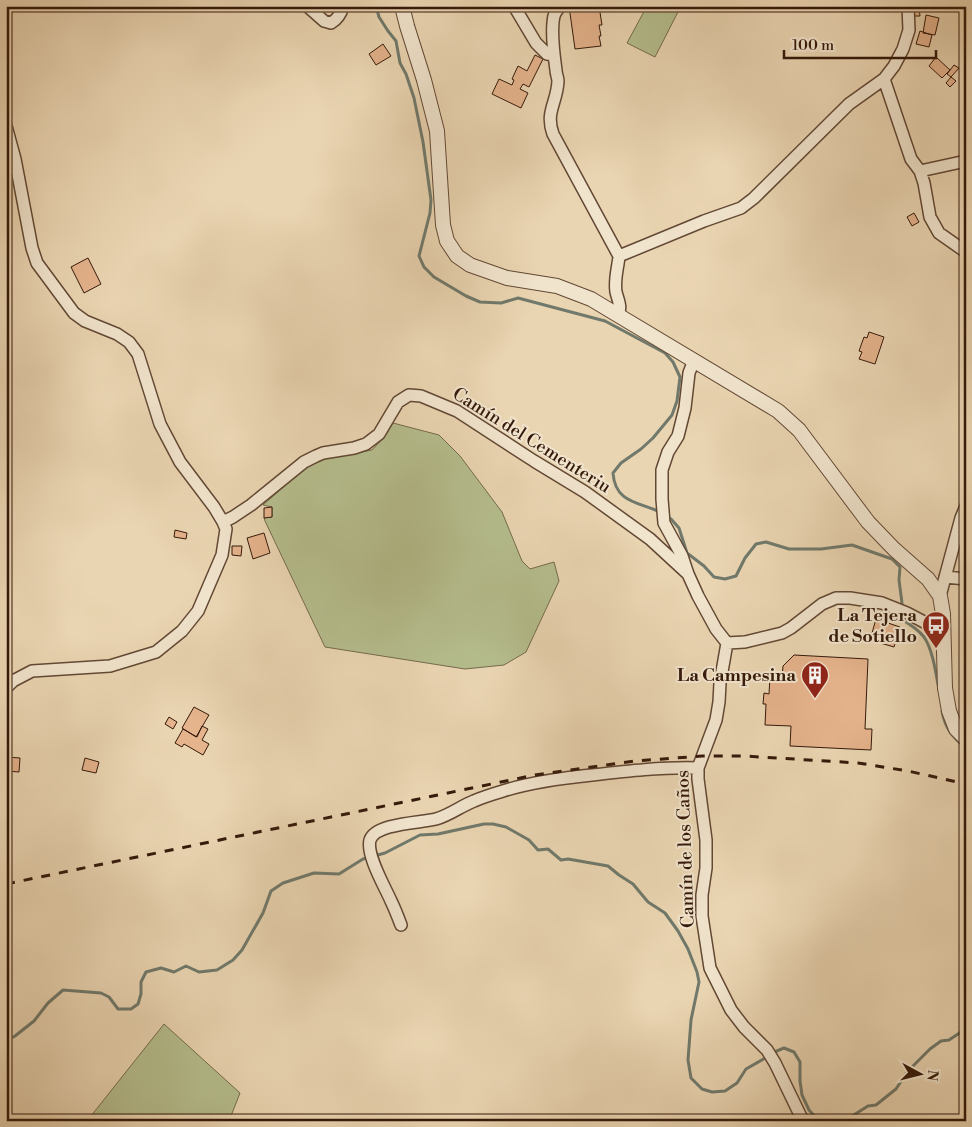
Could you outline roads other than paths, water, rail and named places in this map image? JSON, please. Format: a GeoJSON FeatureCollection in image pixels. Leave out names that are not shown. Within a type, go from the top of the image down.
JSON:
{"type":"FeatureCollection","features":[{"type":"Feature","properties":{"kind":"street"},"geometry":{"type":"LineString","coordinates":[[307,6],[324,21],[331,23],[337,20],[343,6]]}},
{"type":"Feature","properties":{"kind":"street"},"geometry":{"type":"LineString","coordinates":[[402,6],[437,131],[443,225],[447,241],[457,256],[470,265],[507,278],[557,286],[591,299],[778,411],[799,430],[868,522],[894,550],[928,579],[940,596]]}},
{"type":"Feature","properties":{"kind":"street"},"geometry":{"type":"LineString","coordinates":[[514,6],[536,43],[547,54],[554,55]]}},
{"type":"Feature","properties":{"kind":"street"},"geometry":{"type":"LineString","coordinates":[[560,6],[554,14],[554,55],[558,80],[549,117],[550,126],[620,256],[616,275],[616,290],[621,309],[618,315]]}},
{"type":"Feature","properties":{"kind":"street"},"geometry":{"type":"LineString","coordinates":[[620,256],[704,221],[741,208],[754,198],[849,104],[884,79],[903,49],[909,30],[908,6]]}},
{"type":"Feature","properties":{"kind":"street"},"geometry":{"type":"LineString","coordinates":[[884,79],[911,158],[920,172],[924,183],[930,217],[939,233],[966,252]]}},
{"type":"Feature","properties":{"kind":"street"},"geometry":{"type":"LineString","coordinates":[[6,126],[15,159],[32,248],[38,263],[74,313],[85,321],[117,334],[129,342],[138,354],[160,424],[180,462],[214,507],[224,522],[226,530],[222,555],[198,611],[182,631],[156,652],[110,666],[32,671],[6,688]]}},
{"type":"Feature","properties":{"kind":"street"},"geometry":{"type":"LineString","coordinates":[[920,172],[966,161]]}},
{"type":"Feature","properties":{"kind":"street"},"geometry":{"type":"LineString","coordinates":[[694,360],[689,373],[685,408],[678,436],[668,452],[662,470],[664,523],[682,556],[698,596],[727,643],[745,642],[782,632],[791,628],[822,604],[836,598],[850,598],[882,603],[944,632]]}},
{"type":"Feature","properties":{"kind":"street","name":"Camín del Cementeriu"},"geometry":{"type":"LineString","coordinates":[[224,522],[251,505],[304,462],[323,453],[366,444],[379,434],[398,402],[409,395],[420,396],[457,410],[534,462],[585,492],[650,539],[688,574]]}},
{"type":"Feature","properties":{"kind":"street"},"geometry":{"type":"LineString","coordinates":[[966,506],[940,596],[944,632],[945,688],[949,711],[956,729],[966,739]]}},
{"type":"Feature","properties":{"kind":"street"},"geometry":{"type":"LineString","coordinates":[[945,577],[966,579]]}},
{"type":"Feature","properties":{"kind":"street","name":"Camín de los Caños"},"geometry":{"type":"LineString","coordinates":[[727,643],[716,720],[698,768],[706,840],[702,916],[710,968],[731,1010],[744,1027],[767,1050],[775,1063],[803,1121]]}},
{"type":"Feature","properties":{"kind":"street"},"geometry":{"type":"LineString","coordinates":[[401,925],[374,864],[370,850],[370,840],[376,833],[408,823],[449,815],[473,801],[519,786],[626,771],[658,768],[698,768]]}},
{"type":"Feature","properties":{"kind":"waterway"},"geometry":{"type":"LineString","coordinates":[[376,6],[379,17],[396,41],[400,63],[414,98],[423,142],[431,200],[430,213],[419,256],[424,267],[434,277],[480,302],[501,303],[518,298],[605,321],[665,353],[673,362],[680,377],[677,401],[672,415],[653,438],[621,463],[613,473],[618,490],[623,496],[660,512]]}},
{"type":"Feature","properties":{"kind":"waterway"},"geometry":{"type":"LineString","coordinates":[[666,516],[679,528],[687,553],[704,566],[714,577],[725,579],[736,576],[745,558],[756,544],[766,542],[789,549],[821,549],[852,545],[892,559],[900,567],[901,607]]}},
{"type":"Feature","properties":{"kind":"waterway"},"geometry":{"type":"LineString","coordinates":[[900,613],[899,618],[919,631],[927,642],[934,662],[939,690]]}},
{"type":"Feature","properties":{"kind":"waterway"},"geometry":{"type":"LineString","coordinates":[[942,711],[950,732],[966,748]]}},
{"type":"Feature","properties":{"kind":"waterway"},"geometry":{"type":"LineString","coordinates":[[6,1041],[34,1021],[48,1003],[63,990],[101,993],[109,997],[118,1009],[131,1009],[138,1004],[141,994],[141,982],[146,972],[161,968],[174,972],[186,966],[199,972],[217,970],[233,960],[242,950],[263,913],[271,891],[283,883],[314,873],[339,874],[363,859],[385,853],[420,835],[438,834],[484,824],[493,824],[506,827],[529,840],[538,850],[548,849],[561,860],[568,859],[608,866],[633,884],[648,902],[665,913],[688,949],[697,972],[699,982],[691,1020],[688,1060],[691,1078],[702,1089],[712,1092],[725,1091],[737,1083],[746,1069],[767,1057]]}},
{"type":"Feature","properties":{"kind":"waterway"},"geometry":{"type":"LineString","coordinates":[[844,1121],[868,1106],[876,1105],[896,1089],[907,1072],[930,1049],[941,1041],[949,1040],[966,1026]]}},
{"type":"Feature","properties":{"kind":"waterway"},"geometry":{"type":"LineString","coordinates":[[772,1053],[784,1048],[794,1052],[800,1062],[802,1095],[809,1110],[819,1121]]}},
{"type":"Feature","properties":{"kind":"railway"},"geometry":{"type":"LineString","coordinates":[[6,884],[535,775],[635,761],[702,756],[744,756],[858,763],[908,771],[966,784]]}},
{"type":"Feature","properties":{"kind":"place","name":"La Tejera de Sotiello"},"geometry":{"type":"Point","coordinates":[936,649]}},
{"type":"Feature","properties":{"kind":"place","name":"La Campesina"},"geometry":{"type":"Point","coordinates":[815,699]}}]}
